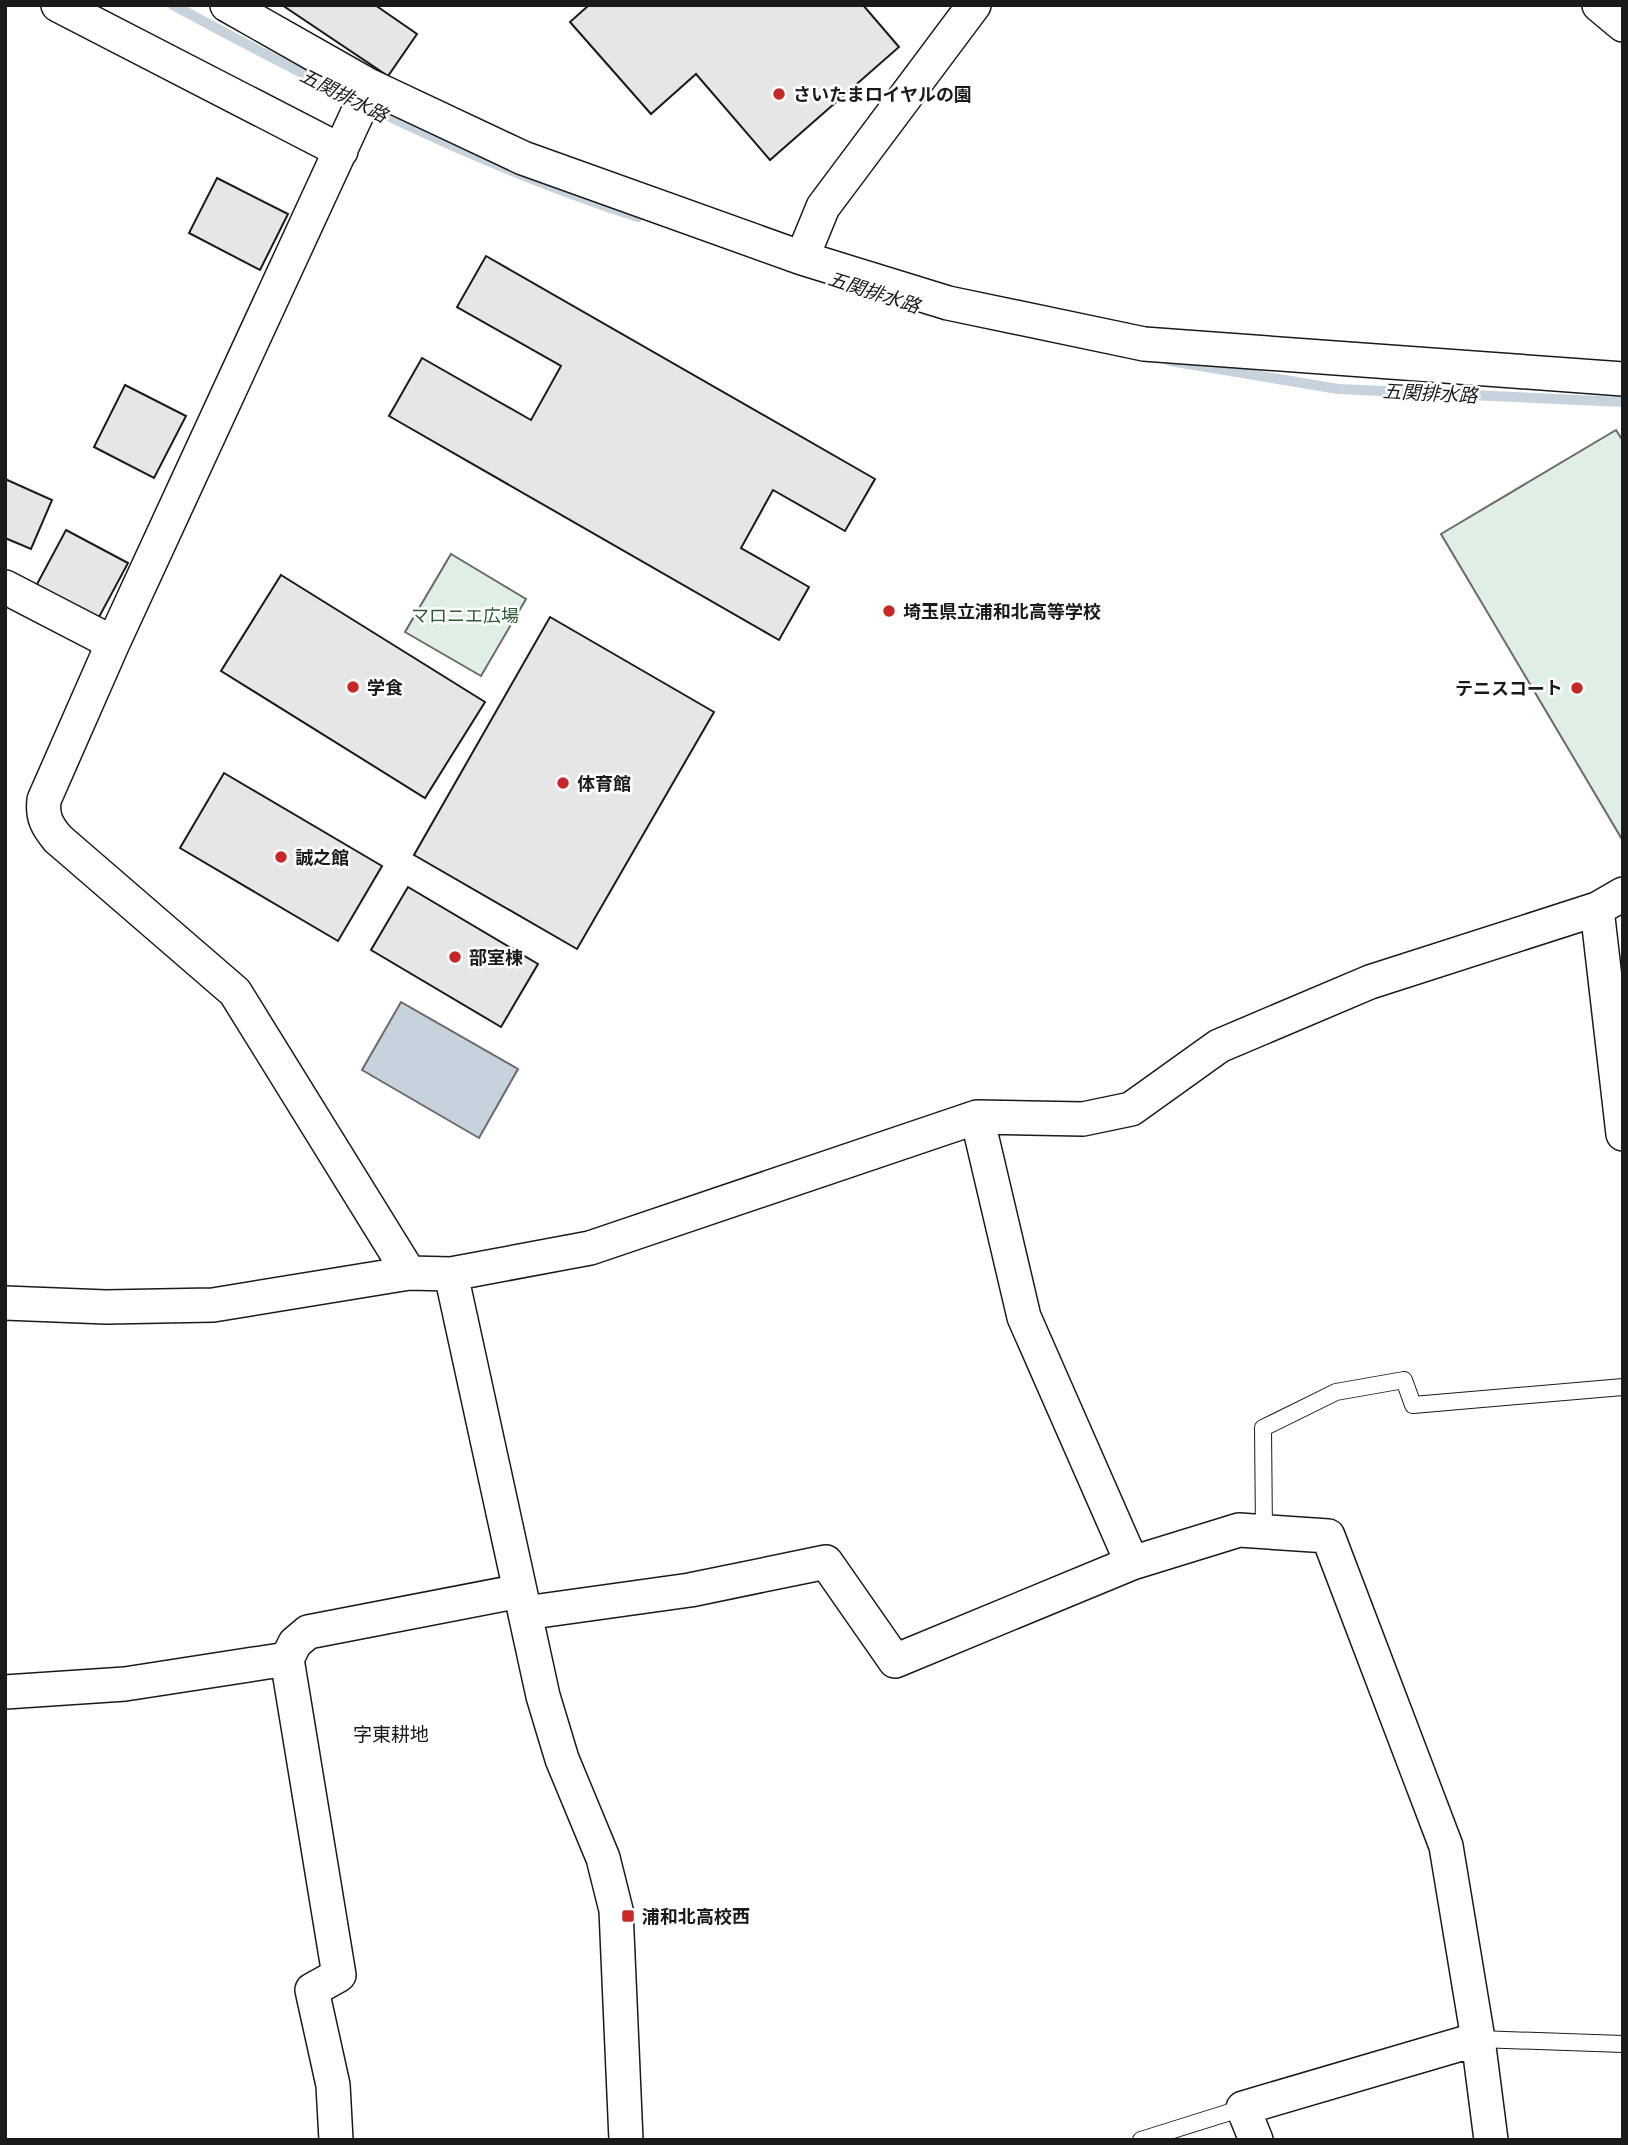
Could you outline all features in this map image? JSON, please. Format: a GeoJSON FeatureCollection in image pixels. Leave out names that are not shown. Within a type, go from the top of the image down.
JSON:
{"type":"FeatureCollection","features":[{"type":"Feature","properties":{"kind":"street"},"geometry":{"type":"LineString","coordinates":[[58,5],[341,150]]}},
{"type":"Feature","properties":{"kind":"street"},"geometry":{"type":"LineString","coordinates":[[228,5],[370,86],[523,158],[802,258],[948,303],[1144,344],[1623,379]]}},
{"type":"Feature","properties":{"kind":"street"},"geometry":{"type":"LineString","coordinates":[[802,258],[823,207],[974,5]]}},
{"type":"Feature","properties":{"kind":"street"},"geometry":{"type":"LineString","coordinates":[[1599,5],[1623,25]]}},
{"type":"Feature","properties":{"kind":"street"},"geometry":{"type":"LineString","coordinates":[[370,86],[113,643],[44,800],[42,812],[47,825],[58,839],[235,992],[409,1273]]}},
{"type":"Feature","properties":{"kind":"street"},"geometry":{"type":"LineString","coordinates":[[5,587],[113,643]]}},
{"type":"Feature","properties":{"kind":"street"},"geometry":{"type":"LineString","coordinates":[[5,1303],[106,1307],[213,1305],[409,1273],[451,1274],[590,1248],[977,1117],[1083,1119],[1131,1109],[1219,1045],[1370,982],[1610,901],[1623,1134]]}},
{"type":"Feature","properties":{"kind":"street"},"geometry":{"type":"LineString","coordinates":[[977,1117],[1024,1317],[1132,1563]]}},
{"type":"Feature","properties":{"kind":"street"},"geometry":{"type":"LineString","coordinates":[[451,1274],[552,1728],[603,1858],[616,1910],[626,2140]]}},
{"type":"Feature","properties":{"kind":"street"},"geometry":{"type":"LineString","coordinates":[[336,2140],[333,2085],[312,1990],[339,1975],[287,1659],[295,1643],[308,1632],[522,1602],[690,1590],[826,1562],[895,1661],[1132,1563],[1239,1530],[1328,1536],[1446,1846],[1478,2039],[1491,2140]]}},
{"type":"Feature","properties":{"kind":"street"},"geometry":{"type":"LineString","coordinates":[[5,1692],[125,1684],[287,1659]]}},
{"type":"Feature","properties":{"kind":"street"},"geometry":{"type":"LineString","coordinates":[[1256,2140],[1243,2108],[1478,2039]]}},
{"type":"Feature","properties":{"kind":"lane"},"geometry":{"type":"LineString","coordinates":[[1264,1532],[1263,1428],[1336,1392],[1404,1380],[1413,1405],[1623,1387]]}},
{"type":"Feature","properties":{"kind":"lane"},"geometry":{"type":"LineString","coordinates":[[1478,2039],[1623,2044]]}},
{"type":"Feature","properties":{"kind":"lane"},"geometry":{"type":"LineString","coordinates":[[1141,2140],[1243,2108]]}},
{"type":"Feature","properties":{"kind":"green space","name":"テニスコート"},"geometry":{"type":"Polygon","coordinates":[[[1616,430],[1623,441],[1623,841],[1441,534],[1616,430]]]}},
{"type":"Feature","properties":{"kind":"green space","name":"マロニエ広場"},"geometry":{"type":"Polygon","coordinates":[[[451,554],[526,599],[481,676],[405,632],[451,554]]]}},
{"type":"Feature","properties":{"kind":"shaded area"},"geometry":{"type":"Polygon","coordinates":[[[401,1002],[518,1069],[479,1138],[362,1070],[401,1002]]]}},
{"type":"Feature","properties":{"kind":"building"},"geometry":{"type":"Polygon","coordinates":[[[282,5],[375,5],[417,34],[388,76],[282,5]]]}},
{"type":"Feature","properties":{"kind":"building","name":"さいたまロイヤルの園"},"geometry":{"type":"Polygon","coordinates":[[[589,5],[863,5],[899,47],[770,160],[696,74],[651,114],[570,22],[589,5]]]}},
{"type":"Feature","properties":{"kind":"building"},"geometry":{"type":"Polygon","coordinates":[[[217,178],[288,214],[260,270],[189,233],[217,178]]]}},
{"type":"Feature","properties":{"kind":"building"},"geometry":{"type":"Polygon","coordinates":[[[486,256],[875,479],[845,531],[773,490],[741,548],[809,587],[779,640],[389,416],[422,358],[531,420],[561,366],[457,307],[486,256]]]}},
{"type":"Feature","properties":{"kind":"building"},"geometry":{"type":"Polygon","coordinates":[[[125,385],[186,416],[154,478],[94,447],[125,385]]]}},
{"type":"Feature","properties":{"kind":"building"},"geometry":{"type":"Polygon","coordinates":[[[5,479],[52,500],[31,549],[5,538],[5,479]]]}},
{"type":"Feature","properties":{"kind":"building"},"geometry":{"type":"Polygon","coordinates":[[[66,530],[128,563],[98,619],[36,586],[66,530]]]}},
{"type":"Feature","properties":{"kind":"building","name":"学食"},"geometry":{"type":"Polygon","coordinates":[[[281,575],[485,702],[425,798],[221,671],[281,575]]]}},
{"type":"Feature","properties":{"kind":"building","name":"体育館"},"geometry":{"type":"Polygon","coordinates":[[[550,617],[714,712],[577,949],[414,855],[550,617]]]}},
{"type":"Feature","properties":{"kind":"building","name":"誠之館"},"geometry":{"type":"Polygon","coordinates":[[[224,773],[382,866],[338,941],[180,848],[224,773]]]}},
{"type":"Feature","properties":{"kind":"building","name":"部室棟"},"geometry":{"type":"Polygon","coordinates":[[[408,887],[538,964],[501,1027],[371,950],[408,887]]]}},
{"type":"Feature","properties":{"kind":"waterway","name":"五関排水路"},"geometry":{"type":"LineString","coordinates":[[173,5],[343,94],[458,148],[517,173],[638,217]]}},
{"type":"Feature","properties":{"kind":"waterway","name":"五関排水路"},"geometry":{"type":"LineString","coordinates":[[1170,361],[1338,389],[1623,402]]}},
{"type":"Feature","properties":{"kind":"place","name":"さいたまロイヤルの園"},"geometry":{"type":"Point","coordinates":[779,94]}},
{"type":"Feature","properties":{"kind":"place","name":"埼玉県立浦和北高等学校"},"geometry":{"type":"Point","coordinates":[889,611]}},
{"type":"Feature","properties":{"kind":"place","name":"学食"},"geometry":{"type":"Point","coordinates":[353,687]}},
{"type":"Feature","properties":{"kind":"place","name":"テニスコート"},"geometry":{"type":"Point","coordinates":[1577,688]}},
{"type":"Feature","properties":{"kind":"place","name":"体育館"},"geometry":{"type":"Point","coordinates":[563,783]}},
{"type":"Feature","properties":{"kind":"place","name":"誠之館"},"geometry":{"type":"Point","coordinates":[281,857]}},
{"type":"Feature","properties":{"kind":"place","name":"部室棟"},"geometry":{"type":"Point","coordinates":[455,957]}},
{"type":"Feature","properties":{"kind":"place","name":"浦和北高校西"},"geometry":{"type":"Point","coordinates":[628,1916]}},
{"type":"Feature","properties":{"kind":"district","name":"字東耕地"},"geometry":{"type":"Point","coordinates":[391,1734]}}]}
